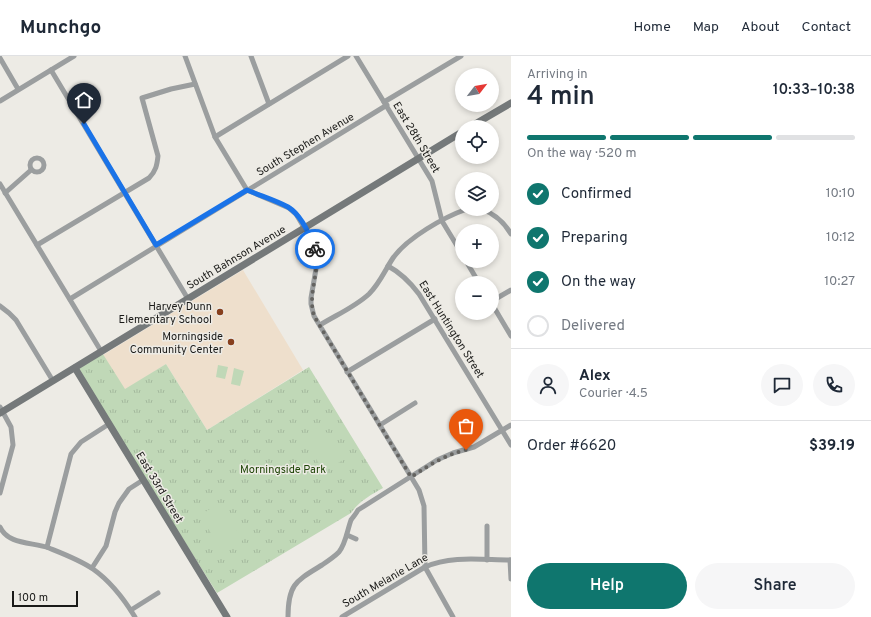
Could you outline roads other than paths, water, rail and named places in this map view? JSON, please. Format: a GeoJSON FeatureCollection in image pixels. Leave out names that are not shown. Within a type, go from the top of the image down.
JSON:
{"type":"FeatureCollection","features":[{"type":"Feature","properties":{"kind":"street"},"geometry":{"type":"LineString","coordinates":[[0,101],[74,56]]}},
{"type":"Feature","properties":{"kind":"street"},"geometry":{"type":"LineString","coordinates":[[185,56],[214,137],[247,190],[289,208],[296,214],[312,241],[317,257],[311,304],[314,316],[419,490],[424,506],[425,567],[452,616]]}},
{"type":"Feature","properties":{"kind":"street"},"geometry":{"type":"LineString","coordinates":[[251,56],[269,104]]}},
{"type":"Feature","properties":{"kind":"street"},"geometry":{"type":"LineString","coordinates":[[214,137],[348,56]]}},
{"type":"Feature","properties":{"kind":"street","name":"East 28th Street"},"geometry":{"type":"LineString","coordinates":[[356,56],[432,181],[442,221],[455,242]]}},
{"type":"Feature","properties":{"kind":"street","name":"South Stephen Avenue"},"geometry":{"type":"LineString","coordinates":[[70,299],[461,56]]}},
{"type":"Feature","properties":{"kind":"street"},"geometry":{"type":"LineString","coordinates":[[0,58],[18,89]]}},
{"type":"Feature","properties":{"kind":"street"},"geometry":{"type":"LineString","coordinates":[[51,70],[188,299]]}},
{"type":"Feature","properties":{"kind":"street"},"geometry":{"type":"LineString","coordinates":[[37,245],[149,178],[157,165],[158,156],[142,98],[171,89],[195,84]]}},
{"type":"Feature","properties":{"kind":"street"},"geometry":{"type":"LineString","coordinates":[[482,120],[511,103]]}},
{"type":"Feature","properties":{"kind":"street","name":"South Bahnson Avenue"},"geometry":{"type":"LineString","coordinates":[[1,410],[75,368],[455,136]]}},
{"type":"Feature","properties":{"kind":"street"},"geometry":{"type":"LineString","coordinates":[[5,192],[31,170]]}},
{"type":"Feature","properties":{"kind":"street"},"geometry":{"type":"LineString","coordinates":[[0,184],[101,352]]}},
{"type":"Feature","properties":{"kind":"street"},"geometry":{"type":"LineString","coordinates":[[320,325],[368,295],[380,280],[394,257],[412,240],[455,213]]}},
{"type":"Feature","properties":{"kind":"street"},"geometry":{"type":"LineString","coordinates":[[496,216],[506,226],[511,234]]}},
{"type":"Feature","properties":{"kind":"street","name":"East Huntington Street"},"geometry":{"type":"LineString","coordinates":[[388,266],[399,272],[420,294],[511,445]]}},
{"type":"Feature","properties":{"kind":"street"},"geometry":{"type":"LineString","coordinates":[[499,296],[511,290]]}},
{"type":"Feature","properties":{"kind":"street"},"geometry":{"type":"LineString","coordinates":[[0,306],[16,320],[53,381]]}},
{"type":"Feature","properties":{"kind":"street"},"geometry":{"type":"LineString","coordinates":[[499,316],[511,336]]}},
{"type":"Feature","properties":{"kind":"street"},"geometry":{"type":"LineString","coordinates":[[347,372],[435,319]]}},
{"type":"Feature","properties":{"kind":"street","name":"East 33rd Street"},"geometry":{"type":"LineString","coordinates":[[75,368],[226,617]]}},
{"type":"Feature","properties":{"kind":"street"},"geometry":{"type":"LineString","coordinates":[[380,425],[415,403]]}},
{"type":"Feature","properties":{"kind":"street"},"geometry":{"type":"LineString","coordinates":[[0,493],[13,445],[12,432],[1,410]]}},
{"type":"Feature","properties":{"kind":"street"},"geometry":{"type":"LineString","coordinates":[[47,547],[71,454],[81,442],[109,424]]}},
{"type":"Feature","properties":{"kind":"street"},"geometry":{"type":"LineString","coordinates":[[288,617],[290,594],[296,583],[302,577],[333,558],[340,550],[352,519],[358,510],[437,460],[453,453],[474,447],[511,426]]}},
{"type":"Feature","properties":{"kind":"street"},"geometry":{"type":"LineString","coordinates":[[92,568],[106,546],[115,512],[119,503],[129,490],[143,480]]}},
{"type":"Feature","properties":{"kind":"street"},"geometry":{"type":"LineString","coordinates":[[487,526],[487,560]]}},
{"type":"Feature","properties":{"kind":"street"},"geometry":{"type":"LineString","coordinates":[[0,529],[5,535],[16,541],[47,547],[70,556],[92,568],[112,584],[135,617]]}},
{"type":"Feature","properties":{"kind":"street"},"geometry":{"type":"LineString","coordinates":[[347,535],[356,539]]}},
{"type":"Feature","properties":{"kind":"street"},"geometry":{"type":"LineString","coordinates":[[510,560],[511,580]]}},
{"type":"Feature","properties":{"kind":"street","name":"South Melanie Lane"},"geometry":{"type":"LineString","coordinates":[[342,617],[425,567],[442,561],[510,560]]}},
{"type":"Feature","properties":{"kind":"street"},"geometry":{"type":"LineString","coordinates":[[131,610],[158,593]]}},
{"type":"Feature","properties":{"kind":"place","name":"Harvey Dunn Elementary School"},"geometry":{"type":"Point","coordinates":[220,312]}},
{"type":"Feature","properties":{"kind":"place","name":"Morningside Community Center"},"geometry":{"type":"Point","coordinates":[231,342]}},
{"type":"Feature","properties":{"kind":"park label","name":"Morningside Park"},"geometry":{"type":"Point","coordinates":[283,469]}}]}
